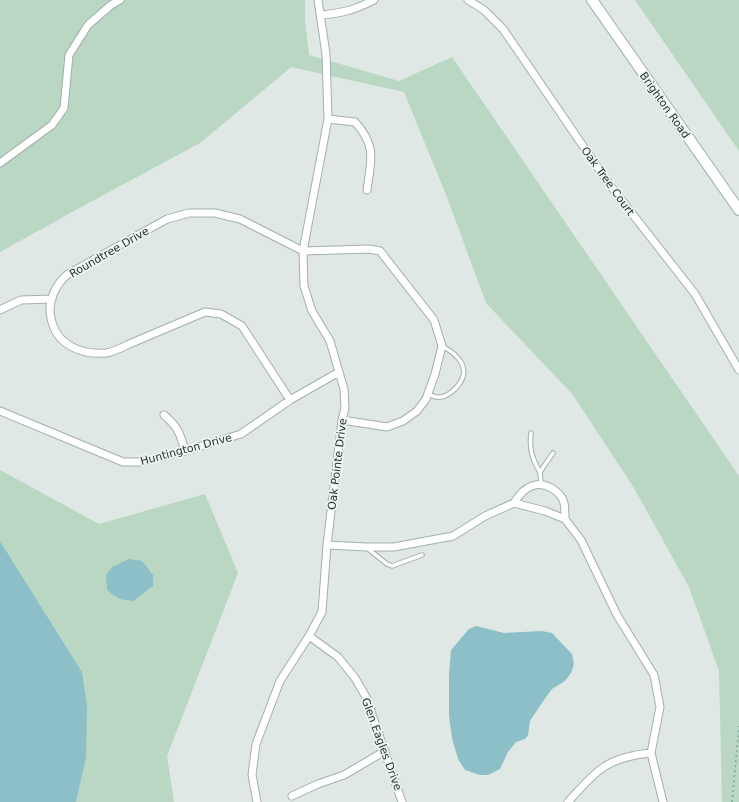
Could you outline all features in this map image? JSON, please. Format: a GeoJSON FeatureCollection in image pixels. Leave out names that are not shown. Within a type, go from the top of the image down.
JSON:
{"type":"FeatureCollection","features":[{"type":"Feature","properties":{"kind":"street"},"geometry":{"type":"LineString","coordinates":[[0,163],[52,125],[64,108],[70,55],[88,25],[111,5],[120,0]]}},
{"type":"Feature","properties":{"kind":"street","name":"Oak Pointe Drive"},"geometry":{"type":"LineString","coordinates":[[257,802],[252,775],[256,744],[280,681],[322,612],[327,545],[342,420],[345,408],[344,389],[330,341],[312,311],[304,286],[303,251],[328,119],[326,54],[318,0]]}},
{"type":"Feature","properties":{"kind":"street"},"geometry":{"type":"LineString","coordinates":[[321,15],[359,8],[374,0]]}},
{"type":"Feature","properties":{"kind":"street","name":"Oak Tree Court"},"geometry":{"type":"LineString","coordinates":[[468,0],[484,10],[502,29],[609,184],[695,294],[739,370]]}},
{"type":"Feature","properties":{"kind":"street","name":"Brighton Road"},"geometry":{"type":"LineString","coordinates":[[592,0],[739,210]]}},
{"type":"Feature","properties":{"kind":"street"},"geometry":{"type":"LineString","coordinates":[[328,119],[355,122],[369,142],[372,155],[367,190]]}},
{"type":"Feature","properties":{"kind":"street","name":"Roundtree Drive"},"geometry":{"type":"LineString","coordinates":[[290,400],[242,326],[221,314],[205,312],[108,353],[84,353],[67,344],[55,332],[50,316],[52,299],[56,286],[68,274],[167,219],[189,213],[215,213],[240,219],[303,251]]}},
{"type":"Feature","properties":{"kind":"street"},"geometry":{"type":"LineString","coordinates":[[303,251],[369,249],[380,251],[434,320],[442,346],[435,374],[427,394],[417,411],[403,421],[387,427],[342,420]]}},
{"type":"Feature","properties":{"kind":"street"},"geometry":{"type":"LineString","coordinates":[[0,310],[21,300],[52,299]]}},
{"type":"Feature","properties":{"kind":"street","name":"Huntington Drive"},"geometry":{"type":"LineString","coordinates":[[0,411],[123,462],[141,462],[185,451],[241,434],[290,400],[339,372]]}},
{"type":"Feature","properties":{"kind":"street"},"geometry":{"type":"LineString","coordinates":[[164,415],[174,424],[181,436],[185,451]]}},
{"type":"Feature","properties":{"kind":"street"},"geometry":{"type":"LineString","coordinates":[[327,545],[394,547],[453,536],[485,516],[514,503],[521,493],[533,485],[546,485],[556,491],[564,502],[565,519]]}},
{"type":"Feature","properties":{"kind":"street"},"geometry":{"type":"LineString","coordinates":[[514,503],[545,511],[565,519],[581,540],[617,615],[654,675],[660,707],[651,753],[663,802]]}},
{"type":"Feature","properties":{"kind":"street","name":"Glen Eagles Drive"},"geometry":{"type":"LineString","coordinates":[[308,636],[338,657],[356,678],[366,697],[402,802]]}},
{"type":"Feature","properties":{"kind":"street"},"geometry":{"type":"LineString","coordinates":[[292,796],[318,784],[344,775],[385,751]]}},
{"type":"Feature","properties":{"kind":"street"},"geometry":{"type":"LineString","coordinates":[[568,802],[601,769],[614,762],[638,754],[651,753]]}},
{"type":"Feature","properties":{"kind":"lane"},"geometry":{"type":"LineString","coordinates":[[427,394],[438,398],[445,396],[459,384],[464,375],[462,363],[459,359],[451,351],[442,346]]}},
{"type":"Feature","properties":{"kind":"lane"},"geometry":{"type":"LineString","coordinates":[[531,433],[531,454],[540,472],[541,485]]}},
{"type":"Feature","properties":{"kind":"lane"},"geometry":{"type":"LineString","coordinates":[[540,472],[553,453]]}},
{"type":"Feature","properties":{"kind":"lane"},"geometry":{"type":"LineString","coordinates":[[366,547],[387,564],[392,566],[422,555]]}},
{"type":"Feature","properties":{"kind":"path"},"geometry":{"type":"LineString","coordinates":[[732,802],[739,726]]}},
{"type":"Feature","properties":{"kind":"green space"},"geometry":{"type":"Polygon","coordinates":[[[0,0],[305,0],[305,19],[309,55],[399,81],[452,57],[739,476],[739,802],[722,802],[719,671],[689,587],[634,488],[573,395],[486,303],[447,197],[404,92],[291,67],[200,143],[0,252],[0,0]]]}},
{"type":"Feature","properties":{"kind":"green space"},"geometry":{"type":"Polygon","coordinates":[[[635,0],[739,0],[739,151],[635,0]]]}},
{"type":"Feature","properties":{"kind":"green space"},"geometry":{"type":"Polygon","coordinates":[[[0,470],[99,524],[205,494],[238,573],[167,756],[174,802],[76,802],[86,758],[82,672],[0,541],[0,470]]]}},
{"type":"Feature","properties":{"kind":"water"},"geometry":{"type":"Polygon","coordinates":[[[0,541],[82,672],[87,705],[86,758],[76,802],[0,802],[0,541]]]}},
{"type":"Feature","properties":{"kind":"water"},"geometry":{"type":"Polygon","coordinates":[[[129,559],[142,561],[153,575],[153,586],[133,601],[119,598],[107,590],[106,575],[112,567],[129,559]]]}},
{"type":"Feature","properties":{"kind":"water"},"geometry":{"type":"Polygon","coordinates":[[[476,626],[504,633],[542,631],[552,633],[572,654],[574,664],[571,673],[565,681],[552,689],[541,704],[530,721],[528,735],[525,739],[516,742],[508,752],[500,769],[488,775],[480,775],[465,770],[458,759],[452,738],[449,716],[449,674],[451,650],[469,629],[476,626]]]}}]}
